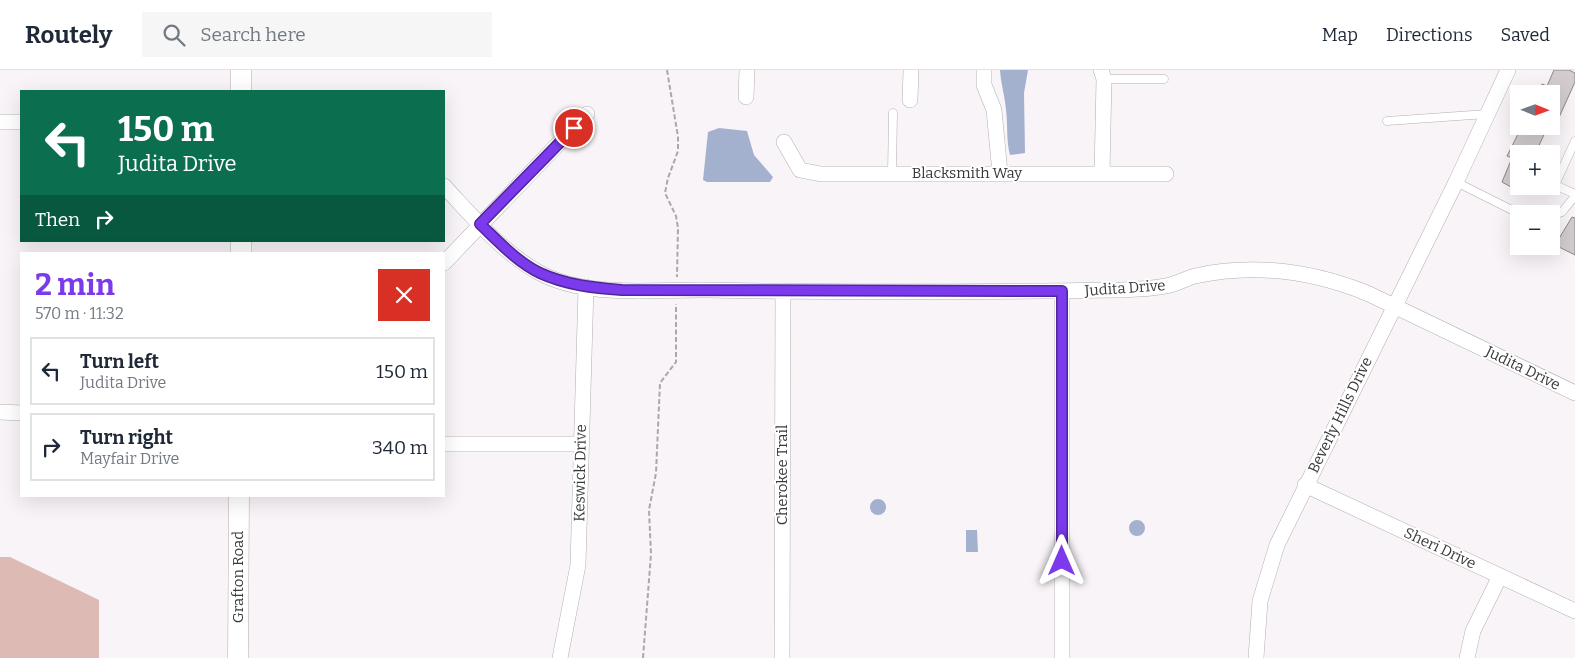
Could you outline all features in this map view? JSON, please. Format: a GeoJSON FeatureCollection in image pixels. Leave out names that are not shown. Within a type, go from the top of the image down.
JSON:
{"type":"FeatureCollection","features":[{"type":"Feature","properties":{"kind":"street"},"geometry":{"type":"LineString","coordinates":[[241,70],[241,90]]}},
{"type":"Feature","properties":{"kind":"street"},"geometry":{"type":"LineString","coordinates":[[746,97],[747,70]]}},
{"type":"Feature","properties":{"kind":"street"},"geometry":{"type":"LineString","coordinates":[[910,100],[911,70]]}},
{"type":"Feature","properties":{"kind":"street"},"geometry":{"type":"LineString","coordinates":[[984,70],[984,85],[994,110],[1000,173]]}},
{"type":"Feature","properties":{"kind":"street","name":"Beverly Hills Drive"},"geometry":{"type":"LineString","coordinates":[[1256,658],[1260,602],[1267,570],[1277,545],[1393,306],[1456,182],[1508,70]]}},
{"type":"Feature","properties":{"kind":"street"},"geometry":{"type":"LineString","coordinates":[[1102,75],[1102,174]]}},
{"type":"Feature","properties":{"kind":"street"},"geometry":{"type":"LineString","coordinates":[[445,262],[587,114]]}},
{"type":"Feature","properties":{"kind":"street"},"geometry":{"type":"LineString","coordinates":[[0,122],[20,122]]}},
{"type":"Feature","properties":{"kind":"street","name":"Blacksmith Way"},"geometry":{"type":"LineString","coordinates":[[784,142],[800,170],[821,174],[1166,174]]}},
{"type":"Feature","properties":{"kind":"street","name":"Judita Drive"},"geometry":{"type":"LineString","coordinates":[[445,187],[480,224],[513,254],[538,273],[586,287],[622,290],[783,291],[1120,290],[1169,286],[1194,277],[1260,269],[1317,276],[1352,287],[1575,393]]}},
{"type":"Feature","properties":{"kind":"street","name":"Keswick Drive"},"geometry":{"type":"LineString","coordinates":[[560,658],[578,565],[586,287]]}},
{"type":"Feature","properties":{"kind":"street","name":"Cherokee Trail"},"geometry":{"type":"LineString","coordinates":[[782,658],[783,291]]}},
{"type":"Feature","properties":{"kind":"street"},"geometry":{"type":"LineString","coordinates":[[1062,291],[1062,658]]}},
{"type":"Feature","properties":{"kind":"street"},"geometry":{"type":"LineString","coordinates":[[0,412],[20,413]]}},
{"type":"Feature","properties":{"kind":"street"},"geometry":{"type":"LineString","coordinates":[[445,444],[581,444]]}},
{"type":"Feature","properties":{"kind":"street","name":"Sheri Drive"},"geometry":{"type":"LineString","coordinates":[[1306,485],[1575,611]]}},
{"type":"Feature","properties":{"kind":"street","name":"Grafton Road"},"geometry":{"type":"LineString","coordinates":[[238,658],[239,497]]}},
{"type":"Feature","properties":{"kind":"street"},"geometry":{"type":"LineString","coordinates":[[1467,658],[1472,631],[1500,576]]}},
{"type":"Feature","properties":{"kind":"lane"},"geometry":{"type":"LineString","coordinates":[[1102,75],[1164,79]]}},
{"type":"Feature","properties":{"kind":"lane"},"geometry":{"type":"LineString","coordinates":[[892,173],[893,113]]}},
{"type":"Feature","properties":{"kind":"lane"},"geometry":{"type":"LineString","coordinates":[[1387,121],[1487,114]]}},
{"type":"Feature","properties":{"kind":"lane"},"geometry":{"type":"LineString","coordinates":[[1560,213],[1575,195],[1555,185],[1575,141]]}},
{"type":"Feature","properties":{"kind":"lane"},"geometry":{"type":"LineString","coordinates":[[1456,182],[1510,209]]}},
{"type":"Feature","properties":{"kind":"path"},"geometry":{"type":"LineString","coordinates":[[643,658],[650,563],[649,510],[656,473],[660,384],[676,362],[678,228],[676,216],[665,193],[668,178],[678,151],[678,137],[667,70]]}},
{"type":"Feature","properties":{"kind":"shaded area"},"geometry":{"type":"Polygon","coordinates":[[[0,557],[10,557],[99,600],[99,658],[0,658],[0,557]]]}},
{"type":"Feature","properties":{"kind":"water"},"geometry":{"type":"Polygon","coordinates":[[[1000,70],[1028,70],[1024,93],[1025,153],[1010,155],[1007,116],[1000,70]]]}},
{"type":"Feature","properties":{"kind":"water"},"geometry":{"type":"Polygon","coordinates":[[[719,128],[747,131],[754,155],[773,177],[770,182],[707,182],[703,180],[708,132],[719,128]]]}},
{"type":"Feature","properties":{"kind":"water"},"geometry":{"type":"Polygon","coordinates":[[[878,499],[884,501],[886,507],[884,513],[878,515],[872,513],[870,507],[872,501],[878,499]]]}},
{"type":"Feature","properties":{"kind":"water"},"geometry":{"type":"Polygon","coordinates":[[[1137,520],[1145,528],[1137,536],[1129,528],[1137,520]]]}},
{"type":"Feature","properties":{"kind":"water"},"geometry":{"type":"Polygon","coordinates":[[[966,530],[977,530],[978,552],[966,552],[966,530]]]}},
{"type":"Feature","properties":{"kind":"building"},"geometry":{"type":"Polygon","coordinates":[[[1554,70],[1569,70],[1575,73],[1575,82],[1560,115],[1560,85],[1547,85],[1554,70]]]}},
{"type":"Feature","properties":{"kind":"building"},"geometry":{"type":"Polygon","coordinates":[[[1518,135],[1544,135],[1539,145],[1512,145],[1518,135]]]}},
{"type":"Feature","properties":{"kind":"building"},"geometry":{"type":"Polygon","coordinates":[[[1510,163],[1510,186],[1502,182],[1510,163]]]}},
{"type":"Feature","properties":{"kind":"building"},"geometry":{"type":"Polygon","coordinates":[[[1572,217],[1575,218],[1575,255],[1560,248],[1560,237],[1572,217]]]}},
{"type":"Feature","properties":{"kind":"route"},"geometry":{"type":"LineString","coordinates":[[574,128],[480,224],[513,254],[538,273],[560,281],[586,287],[622,290],[1062,291],[1062,561]]}}]}
